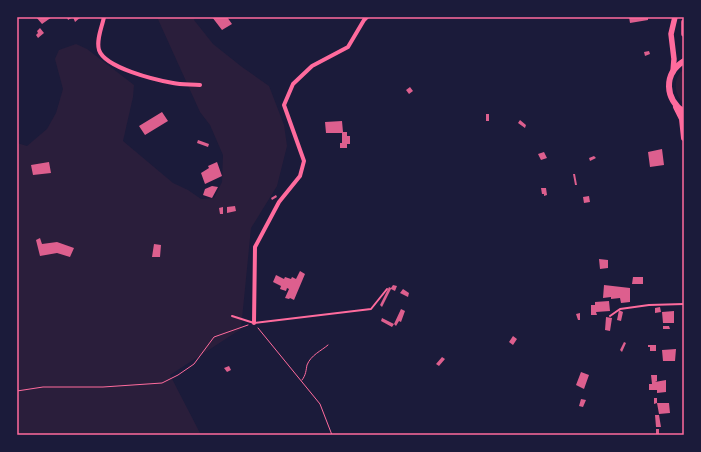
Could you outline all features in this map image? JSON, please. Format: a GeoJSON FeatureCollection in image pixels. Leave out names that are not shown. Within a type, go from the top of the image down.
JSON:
{"type":"FeatureCollection","features":[{"type":"Feature","properties":{"kind":"main road"},"geometry":{"type":"LineString","coordinates":[[673,72],[674,59],[671,34],[675,17]]}},
{"type":"Feature","properties":{"kind":"main road"},"geometry":{"type":"LineString","coordinates":[[684,22],[684,34]]}},
{"type":"Feature","properties":{"kind":"main road"},"geometry":{"type":"LineString","coordinates":[[684,61],[677,66],[669,80],[671,98],[682,119],[684,138]]}},
{"type":"Feature","properties":{"kind":"main road"},"geometry":{"type":"LineString","coordinates":[[676,105],[684,112]]}},
{"type":"Feature","properties":{"kind":"street"},"geometry":{"type":"LineString","coordinates":[[104,17],[98,39],[99,50],[105,59],[119,67],[151,79],[200,85]]}},
{"type":"Feature","properties":{"kind":"street"},"geometry":{"type":"LineString","coordinates":[[254,322],[255,247],[279,202],[300,176],[304,161],[284,105],[293,84],[312,66],[348,47],[367,17]]}},
{"type":"Feature","properties":{"kind":"lane"},"geometry":{"type":"LineString","coordinates":[[232,316],[254,322],[371,309],[387,289]]}},
{"type":"Feature","properties":{"kind":"lane"},"geometry":{"type":"LineString","coordinates":[[610,316],[620,309],[650,305],[684,304]]}},
{"type":"Feature","properties":{"kind":"path"},"geometry":{"type":"LineString","coordinates":[[17,390],[43,387],[103,387],[162,383],[178,375],[194,364],[214,337],[254,322],[320,404],[332,435]]}},
{"type":"Feature","properties":{"kind":"path"},"geometry":{"type":"LineString","coordinates":[[302,380],[308,363],[312,357],[328,345]]}},
{"type":"Feature","properties":{"kind":"shaded area"},"geometry":{"type":"Polygon","coordinates":[[[157,17],[195,17],[194,20],[213,44],[269,86],[284,125],[287,146],[277,186],[251,228],[241,329],[170,375],[201,435],[17,435],[17,143],[27,146],[47,129],[56,113],[63,89],[55,59],[59,50],[76,44],[87,49],[134,85],[133,97],[123,141],[173,183],[188,190],[201,199],[214,198],[222,182],[223,155],[210,125],[200,112],[157,17]]]}},
{"type":"Feature","properties":{"kind":"shaded area"},"geometry":{"type":"Polygon","coordinates":[[[684,69],[684,104],[676,91],[676,82],[680,73],[684,69]]]}},
{"type":"Feature","properties":{"kind":"building"},"geometry":{"type":"Polygon","coordinates":[[[36,17],[52,17],[42,24],[36,17]]]}},
{"type":"Feature","properties":{"kind":"building"},"geometry":{"type":"Polygon","coordinates":[[[73,17],[81,17],[75,22],[73,17]]]}},
{"type":"Feature","properties":{"kind":"building"},"geometry":{"type":"Polygon","coordinates":[[[212,17],[227,17],[232,24],[222,30],[212,17]]]}},
{"type":"Feature","properties":{"kind":"building"},"geometry":{"type":"Polygon","coordinates":[[[629,17],[648,17],[648,20],[630,23],[629,17]]]}},
{"type":"Feature","properties":{"kind":"building"},"geometry":{"type":"Polygon","coordinates":[[[40,28],[44,33],[38,38],[36,35],[40,28]]]}},
{"type":"Feature","properties":{"kind":"building"},"geometry":{"type":"Polygon","coordinates":[[[649,51],[650,54],[645,56],[644,52],[649,51]]]}},
{"type":"Feature","properties":{"kind":"building"},"geometry":{"type":"Polygon","coordinates":[[[410,87],[413,91],[409,94],[406,90],[410,87]]]}},
{"type":"Feature","properties":{"kind":"building"},"geometry":{"type":"Polygon","coordinates":[[[162,112],[168,121],[145,135],[139,126],[162,112]]]}},
{"type":"Feature","properties":{"kind":"building"},"geometry":{"type":"Polygon","coordinates":[[[486,114],[489,114],[489,121],[486,121],[486,114]]]}},
{"type":"Feature","properties":{"kind":"building"},"geometry":{"type":"Polygon","coordinates":[[[520,120],[526,125],[525,128],[518,123],[520,120]]]}},
{"type":"Feature","properties":{"kind":"building"},"geometry":{"type":"Polygon","coordinates":[[[342,121],[343,132],[347,132],[347,136],[350,136],[350,144],[347,144],[347,148],[340,148],[340,143],[342,143],[342,133],[326,133],[325,122],[342,121]]]}},
{"type":"Feature","properties":{"kind":"building"},"geometry":{"type":"Polygon","coordinates":[[[198,140],[209,144],[208,147],[197,143],[198,140]]]}},
{"type":"Feature","properties":{"kind":"building"},"geometry":{"type":"Polygon","coordinates":[[[662,149],[664,165],[650,167],[648,152],[662,149]]]}},
{"type":"Feature","properties":{"kind":"building"},"geometry":{"type":"Polygon","coordinates":[[[544,152],[547,158],[541,160],[538,154],[544,152]]]}},
{"type":"Feature","properties":{"kind":"building"},"geometry":{"type":"Polygon","coordinates":[[[594,156],[596,158],[590,161],[589,158],[594,156]]]}},
{"type":"Feature","properties":{"kind":"building"},"geometry":{"type":"Polygon","coordinates":[[[49,162],[51,173],[33,175],[31,165],[49,162]]]}},
{"type":"Feature","properties":{"kind":"building"},"geometry":{"type":"Polygon","coordinates":[[[217,162],[222,176],[205,184],[201,173],[209,168],[208,166],[217,162]]]}},
{"type":"Feature","properties":{"kind":"building"},"geometry":{"type":"Polygon","coordinates":[[[573,174],[575,174],[577,185],[575,185],[573,174]]]}},
{"type":"Feature","properties":{"kind":"building"},"geometry":{"type":"Polygon","coordinates":[[[212,186],[218,187],[212,198],[203,195],[205,189],[212,186]]]}},
{"type":"Feature","properties":{"kind":"building"},"geometry":{"type":"Polygon","coordinates":[[[541,188],[546,188],[547,195],[544,196],[544,194],[542,194],[541,188]]]}},
{"type":"Feature","properties":{"kind":"building"},"geometry":{"type":"Polygon","coordinates":[[[276,195],[277,197],[272,200],[271,198],[276,195]]]}},
{"type":"Feature","properties":{"kind":"building"},"geometry":{"type":"Polygon","coordinates":[[[589,196],[590,202],[584,203],[583,197],[589,196]]]}},
{"type":"Feature","properties":{"kind":"building"},"geometry":{"type":"Polygon","coordinates":[[[235,206],[236,211],[227,213],[227,207],[235,206]]]}},
{"type":"Feature","properties":{"kind":"building"},"geometry":{"type":"Polygon","coordinates":[[[223,207],[223,214],[220,214],[219,208],[223,207]]]}},
{"type":"Feature","properties":{"kind":"building"},"geometry":{"type":"Polygon","coordinates":[[[40,238],[42,244],[57,242],[74,248],[70,257],[57,253],[40,256],[36,240],[40,238]]]}},
{"type":"Feature","properties":{"kind":"building"},"geometry":{"type":"Polygon","coordinates":[[[154,244],[161,245],[160,257],[152,257],[154,244]]]}},
{"type":"Feature","properties":{"kind":"building"},"geometry":{"type":"Polygon","coordinates":[[[599,259],[608,260],[608,268],[600,269],[599,259]]]}},
{"type":"Feature","properties":{"kind":"building"},"geometry":{"type":"Polygon","coordinates":[[[300,271],[305,274],[294,300],[285,298],[289,289],[287,288],[286,291],[280,289],[281,286],[273,282],[276,275],[284,279],[285,277],[291,279],[292,277],[296,279],[300,271]]]}},
{"type":"Feature","properties":{"kind":"building"},"geometry":{"type":"Polygon","coordinates":[[[633,277],[643,277],[643,284],[632,284],[633,277]]]}},
{"type":"Feature","properties":{"kind":"building"},"geometry":{"type":"Polygon","coordinates":[[[393,285],[397,286],[395,291],[391,289],[382,307],[380,305],[389,287],[391,288],[393,285]]]}},
{"type":"Feature","properties":{"kind":"building"},"geometry":{"type":"Polygon","coordinates":[[[604,285],[630,288],[630,302],[621,303],[620,298],[603,298],[604,285]]]}},
{"type":"Feature","properties":{"kind":"building"},"geometry":{"type":"Polygon","coordinates":[[[403,289],[409,293],[408,297],[400,293],[403,289]]]}},
{"type":"Feature","properties":{"kind":"building"},"geometry":{"type":"Polygon","coordinates":[[[609,301],[610,311],[596,312],[597,315],[591,315],[591,305],[595,305],[595,302],[609,301]]]}},
{"type":"Feature","properties":{"kind":"building"},"geometry":{"type":"Polygon","coordinates":[[[660,307],[661,312],[655,313],[655,308],[660,307]]]}},
{"type":"Feature","properties":{"kind":"building"},"geometry":{"type":"Polygon","coordinates":[[[401,309],[405,311],[401,322],[399,321],[396,326],[394,324],[401,309]]]}},
{"type":"Feature","properties":{"kind":"building"},"geometry":{"type":"Polygon","coordinates":[[[619,310],[623,312],[621,321],[617,320],[619,310]]]}},
{"type":"Feature","properties":{"kind":"building"},"geometry":{"type":"Polygon","coordinates":[[[674,311],[674,323],[663,323],[662,312],[674,311]]]}},
{"type":"Feature","properties":{"kind":"building"},"geometry":{"type":"Polygon","coordinates":[[[580,313],[580,320],[578,320],[576,314],[580,313]]]}},
{"type":"Feature","properties":{"kind":"building"},"geometry":{"type":"Polygon","coordinates":[[[606,317],[612,318],[610,331],[605,330],[606,317]]]}},
{"type":"Feature","properties":{"kind":"building"},"geometry":{"type":"Polygon","coordinates":[[[382,318],[394,324],[392,327],[381,321],[382,318]]]}},
{"type":"Feature","properties":{"kind":"building"},"geometry":{"type":"Polygon","coordinates":[[[663,326],[669,326],[670,329],[663,329],[663,326]]]}},
{"type":"Feature","properties":{"kind":"building"},"geometry":{"type":"Polygon","coordinates":[[[513,336],[517,339],[513,345],[509,342],[513,336]]]}},
{"type":"Feature","properties":{"kind":"building"},"geometry":{"type":"Polygon","coordinates":[[[624,342],[626,343],[622,352],[620,350],[624,342]]]}},
{"type":"Feature","properties":{"kind":"building"},"geometry":{"type":"Polygon","coordinates":[[[648,345],[656,345],[656,351],[650,351],[650,347],[648,347],[648,345]]]}},
{"type":"Feature","properties":{"kind":"building"},"geometry":{"type":"Polygon","coordinates":[[[676,349],[675,361],[663,361],[662,350],[676,349]]]}},
{"type":"Feature","properties":{"kind":"building"},"geometry":{"type":"Polygon","coordinates":[[[442,357],[445,359],[439,366],[436,364],[442,357]]]}},
{"type":"Feature","properties":{"kind":"building"},"geometry":{"type":"Polygon","coordinates":[[[229,366],[231,370],[227,372],[224,368],[229,366]]]}},
{"type":"Feature","properties":{"kind":"building"},"geometry":{"type":"Polygon","coordinates":[[[581,372],[589,375],[584,389],[576,385],[581,372]]]}},
{"type":"Feature","properties":{"kind":"building"},"geometry":{"type":"Polygon","coordinates":[[[651,375],[657,375],[657,381],[655,382],[666,380],[666,392],[657,393],[657,390],[649,390],[649,384],[652,384],[651,375]]]}},
{"type":"Feature","properties":{"kind":"building"},"geometry":{"type":"Polygon","coordinates":[[[654,398],[657,398],[657,403],[654,404],[654,398]]]}},
{"type":"Feature","properties":{"kind":"building"},"geometry":{"type":"Polygon","coordinates":[[[581,399],[586,400],[583,407],[579,406],[581,399]]]}},
{"type":"Feature","properties":{"kind":"building"},"geometry":{"type":"Polygon","coordinates":[[[657,403],[669,403],[670,413],[659,414],[657,403]]]}},
{"type":"Feature","properties":{"kind":"building"},"geometry":{"type":"Polygon","coordinates":[[[655,415],[659,415],[661,427],[656,427],[655,415]]]}},
{"type":"Feature","properties":{"kind":"building"},"geometry":{"type":"Polygon","coordinates":[[[656,429],[659,429],[659,434],[656,434],[656,429]]]}}]}
